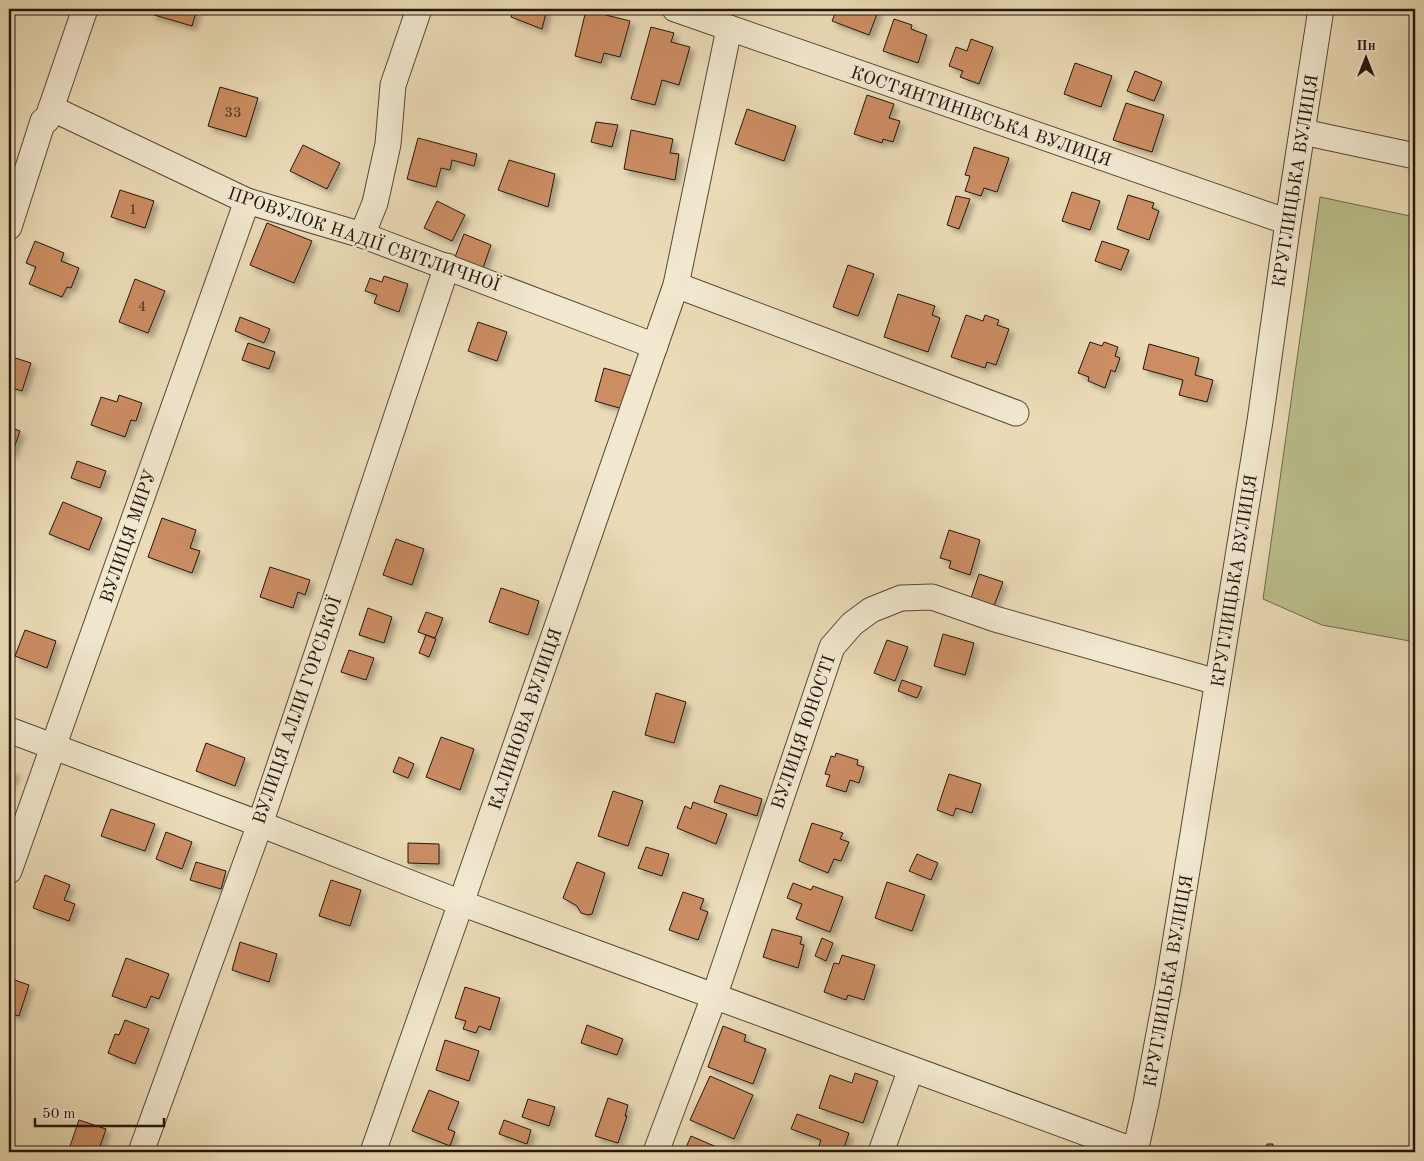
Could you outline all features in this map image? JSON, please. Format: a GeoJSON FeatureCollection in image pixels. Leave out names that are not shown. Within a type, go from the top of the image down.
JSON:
{"type":"FeatureCollection","features":[{"type":"Feature","properties":{"kind":"street"},"geometry":{"type":"LineString","coordinates":[[9,227],[43,121],[47,120],[85,9]]}},
{"type":"Feature","properties":{"kind":"street"},"geometry":{"type":"LineString","coordinates":[[362,235],[375,203],[388,144],[393,85],[419,9]]}},
{"type":"Feature","properties":{"kind":"street","name":"КОСТЯНТИНІВСЬКА ВУЛИЦЯ"},"geometry":{"type":"LineString","coordinates":[[675,9],[1288,222]]}},
{"type":"Feature","properties":{"kind":"street","name":"КРУГЛИЦЬКА ВУЛИЦЯ"},"geometry":{"type":"LineString","coordinates":[[1135,1152],[1168,986],[1260,421],[1321,9]]}},
{"type":"Feature","properties":{"kind":"street","name":"КАЛИНОВА ВУЛИЦЯ"},"geometry":{"type":"LineString","coordinates":[[373,1152],[676,285],[729,29]]}},
{"type":"Feature","properties":{"kind":"street","name":"ПРОВУЛОК НАДІЇ СВІТЛИЧНОЇ"},"geometry":{"type":"LineString","coordinates":[[51,108],[247,201],[362,235],[655,346]]}},
{"type":"Feature","properties":{"kind":"street"},"geometry":{"type":"LineString","coordinates":[[1303,132],[1415,156]]}},
{"type":"Feature","properties":{"kind":"street","name":"ВУЛИЦЯ МИРУ"},"geometry":{"type":"LineString","coordinates":[[9,871],[247,201]]}},
{"type":"Feature","properties":{"kind":"street","name":"ВУЛИЦЯ АЛЛИ ГОРСЬКОЇ"},"geometry":{"type":"LineString","coordinates":[[141,1152],[260,824],[447,266]]}},
{"type":"Feature","properties":{"kind":"street"},"geometry":{"type":"LineString","coordinates":[[676,285],[1016,413]]}},
{"type":"Feature","properties":{"kind":"street","name":"ВУЛИЦЯ ЮНОСТІ"},"geometry":{"type":"LineString","coordinates":[[656,1152],[714,997],[832,647],[852,624],[871,610],[902,598],[932,597],[995,619],[1217,682]]}},
{"type":"Feature","properties":{"kind":"street"},"geometry":{"type":"LineString","coordinates":[[9,730],[260,824],[461,903],[1135,1152]]}},
{"type":"Feature","properties":{"kind":"street"},"geometry":{"type":"LineString","coordinates":[[881,1152],[911,1069]]}},
{"type":"Feature","properties":{"kind":"green space"},"geometry":{"type":"Polygon","coordinates":[[[1320,197],[1415,217],[1415,642],[1322,625],[1263,599],[1320,197]]]}},
{"type":"Feature","properties":{"kind":"building"},"geometry":{"type":"Polygon","coordinates":[[[152,9],[197,9],[192,26],[151,14],[152,9]]]}},
{"type":"Feature","properties":{"kind":"building"},"geometry":{"type":"Polygon","coordinates":[[[514,9],[547,9],[542,29],[511,17],[514,9]]]}},
{"type":"Feature","properties":{"kind":"building"},"geometry":{"type":"Polygon","coordinates":[[[837,9],[879,9],[869,35],[832,21],[837,9]]]}},
{"type":"Feature","properties":{"kind":"building"},"geometry":{"type":"Polygon","coordinates":[[[586,10],[630,21],[620,57],[604,53],[601,63],[575,56],[586,10]]]}},
{"type":"Feature","properties":{"kind":"building"},"geometry":{"type":"Polygon","coordinates":[[[894,19],[912,25],[911,29],[927,35],[918,63],[883,51],[894,19]]]}},
{"type":"Feature","properties":{"kind":"building"},"geometry":{"type":"Polygon","coordinates":[[[651,27],[674,33],[671,42],[690,47],[679,85],[662,80],[655,105],[631,99],[651,27]]]}},
{"type":"Feature","properties":{"kind":"building"},"geometry":{"type":"Polygon","coordinates":[[[971,39],[993,47],[979,84],[960,77],[963,71],[949,66],[956,47],[967,51],[971,39]]]}},
{"type":"Feature","properties":{"kind":"building"},"geometry":{"type":"Polygon","coordinates":[[[1075,63],[1112,76],[1101,107],[1064,94],[1075,63]]]}},
{"type":"Feature","properties":{"kind":"building"},"geometry":{"type":"Polygon","coordinates":[[[1135,71],[1162,82],[1154,101],[1127,91],[1135,71]]]}},
{"type":"Feature","properties":{"kind":"building"},"geometry":{"type":"Polygon","coordinates":[[[220,87],[258,98],[246,137],[208,126],[220,87]]]}},
{"type":"Feature","properties":{"kind":"building"},"geometry":{"type":"Polygon","coordinates":[[[867,95],[894,104],[889,118],[900,121],[893,142],[883,139],[882,143],[854,134],[867,95]]]}},
{"type":"Feature","properties":{"kind":"building"},"geometry":{"type":"Polygon","coordinates":[[[1126,103],[1164,115],[1152,152],[1113,140],[1126,103]]]}},
{"type":"Feature","properties":{"kind":"building"},"geometry":{"type":"Polygon","coordinates":[[[747,109],[796,126],[784,161],[735,144],[747,109]]]}},
{"type":"Feature","properties":{"kind":"building"},"geometry":{"type":"Polygon","coordinates":[[[596,122],[618,125],[612,147],[591,142],[596,122]]]}},
{"type":"Feature","properties":{"kind":"building"},"geometry":{"type":"Polygon","coordinates":[[[631,130],[673,139],[670,153],[679,154],[675,180],[624,169],[631,130]]]}},
{"type":"Feature","properties":{"kind":"building"},"geometry":{"type":"Polygon","coordinates":[[[418,138],[477,154],[474,166],[452,160],[450,170],[441,168],[436,187],[407,179],[418,138]]]}},
{"type":"Feature","properties":{"kind":"building"},"geometry":{"type":"Polygon","coordinates":[[[303,145],[340,163],[327,189],[290,171],[303,145]]]}},
{"type":"Feature","properties":{"kind":"building"},"geometry":{"type":"Polygon","coordinates":[[[974,147],[1009,158],[997,192],[984,188],[981,196],[965,191],[970,176],[965,175],[974,147]]]}},
{"type":"Feature","properties":{"kind":"building"},"geometry":{"type":"Polygon","coordinates":[[[509,160],[555,174],[548,207],[498,190],[509,160]]]}},
{"type":"Feature","properties":{"kind":"building"},"geometry":{"type":"Polygon","coordinates":[[[120,190],[154,201],[145,228],[111,217],[120,190]]]}},
{"type":"Feature","properties":{"kind":"building"},"geometry":{"type":"Polygon","coordinates":[[[1072,192],[1100,201],[1090,230],[1062,221],[1072,192]]]}},
{"type":"Feature","properties":{"kind":"building"},"geometry":{"type":"Polygon","coordinates":[[[1128,195],[1154,203],[1152,208],[1159,211],[1149,240],[1117,229],[1128,195]]]}},
{"type":"Feature","properties":{"kind":"building"},"geometry":{"type":"Polygon","coordinates":[[[956,196],[970,199],[959,229],[947,225],[956,196]]]}},
{"type":"Feature","properties":{"kind":"building"},"geometry":{"type":"Polygon","coordinates":[[[437,201],[465,215],[452,241],[424,228],[437,201]]]}},
{"type":"Feature","properties":{"kind":"building"},"geometry":{"type":"Polygon","coordinates":[[[267,223],[312,241],[294,283],[250,265],[267,223]]]}},
{"type":"Feature","properties":{"kind":"building"},"geometry":{"type":"Polygon","coordinates":[[[464,234],[491,245],[483,268],[455,257],[464,234]]]}},
{"type":"Feature","properties":{"kind":"building"},"geometry":{"type":"Polygon","coordinates":[[[35,241],[64,253],[61,261],[79,268],[71,288],[67,287],[62,297],[29,284],[36,267],[26,263],[35,241]]]}},
{"type":"Feature","properties":{"kind":"building"},"geometry":{"type":"Polygon","coordinates":[[[1102,241],[1129,250],[1121,270],[1095,261],[1102,241]]]}},
{"type":"Feature","properties":{"kind":"building"},"geometry":{"type":"Polygon","coordinates":[[[848,265],[874,274],[858,316],[833,307],[848,265]]]}},
{"type":"Feature","properties":{"kind":"building"},"geometry":{"type":"Polygon","coordinates":[[[384,276],[408,284],[399,312],[374,303],[377,295],[365,291],[370,278],[382,282],[384,276]]]}},
{"type":"Feature","properties":{"kind":"building"},"geometry":{"type":"Polygon","coordinates":[[[135,279],[165,291],[148,333],[119,322],[135,279]]]}},
{"type":"Feature","properties":{"kind":"building"},"geometry":{"type":"Polygon","coordinates":[[[898,294],[935,306],[932,315],[940,318],[928,352],[884,337],[898,294]]]}},
{"type":"Feature","properties":{"kind":"building"},"geometry":{"type":"Polygon","coordinates":[[[966,315],[983,321],[985,315],[999,320],[997,325],[1009,329],[996,365],[987,362],[985,368],[951,357],[966,315]]]}},
{"type":"Feature","properties":{"kind":"building"},"geometry":{"type":"Polygon","coordinates":[[[240,317],[270,329],[264,343],[235,331],[240,317]]]}},
{"type":"Feature","properties":{"kind":"building"},"geometry":{"type":"Polygon","coordinates":[[[478,322],[507,332],[497,361],[468,351],[478,322]]]}},
{"type":"Feature","properties":{"kind":"building"},"geometry":{"type":"Polygon","coordinates":[[[1090,342],[1102,346],[1104,342],[1118,347],[1115,356],[1120,358],[1115,372],[1111,370],[1105,388],[1088,381],[1089,377],[1078,373],[1090,342]]]}},
{"type":"Feature","properties":{"kind":"building"},"geometry":{"type":"Polygon","coordinates":[[[248,343],[275,352],[269,369],[242,360],[248,343]]]}},
{"type":"Feature","properties":{"kind":"building"},"geometry":{"type":"Polygon","coordinates":[[[1149,344],[1199,358],[1195,375],[1213,380],[1207,402],[1179,395],[1183,380],[1143,369],[1149,344]]]}},
{"type":"Feature","properties":{"kind":"building"},"geometry":{"type":"Polygon","coordinates":[[[9,356],[31,363],[22,391],[9,387],[9,356]]]}},
{"type":"Feature","properties":{"kind":"building"},"geometry":{"type":"Polygon","coordinates":[[[604,368],[632,376],[623,409],[595,401],[604,368]]]}},
{"type":"Feature","properties":{"kind":"building"},"geometry":{"type":"Polygon","coordinates":[[[119,395],[142,403],[136,421],[131,420],[125,437],[91,425],[101,397],[117,402],[119,395]]]}},
{"type":"Feature","properties":{"kind":"building"},"geometry":{"type":"Polygon","coordinates":[[[9,427],[20,431],[12,454],[9,452],[9,427]]]}},
{"type":"Feature","properties":{"kind":"building"},"geometry":{"type":"Polygon","coordinates":[[[77,461],[106,471],[100,488],[71,478],[77,461]]]}},
{"type":"Feature","properties":{"kind":"building"},"geometry":{"type":"Polygon","coordinates":[[[63,502],[102,518],[89,550],[49,534],[63,502]]]}},
{"type":"Feature","properties":{"kind":"building"},"geometry":{"type":"Polygon","coordinates":[[[162,518],[196,530],[190,548],[200,551],[192,573],[148,557],[162,518]]]}},
{"type":"Feature","properties":{"kind":"building"},"geometry":{"type":"Polygon","coordinates":[[[949,530],[980,540],[970,575],[949,568],[951,561],[940,558],[949,530]]]}},
{"type":"Feature","properties":{"kind":"building"},"geometry":{"type":"Polygon","coordinates":[[[396,539],[424,549],[412,585],[383,575],[396,539]]]}},
{"type":"Feature","properties":{"kind":"building"},"geometry":{"type":"Polygon","coordinates":[[[270,567],[310,580],[305,595],[298,592],[293,608],[260,597],[270,567]]]}},
{"type":"Feature","properties":{"kind":"building"},"geometry":{"type":"Polygon","coordinates":[[[979,574],[1003,582],[994,606],[971,598],[979,574]]]}},
{"type":"Feature","properties":{"kind":"building"},"geometry":{"type":"Polygon","coordinates":[[[501,588],[539,601],[528,635],[489,622],[501,588]]]}},
{"type":"Feature","properties":{"kind":"building"},"geometry":{"type":"Polygon","coordinates":[[[368,608],[392,617],[384,643],[359,635],[368,608]]]}},
{"type":"Feature","properties":{"kind":"building"},"geometry":{"type":"Polygon","coordinates":[[[426,612],[443,618],[435,638],[418,632],[426,612]]]}},
{"type":"Feature","properties":{"kind":"building"},"geometry":{"type":"Polygon","coordinates":[[[25,630],[56,641],[47,668],[15,656],[25,630]]]}},
{"type":"Feature","properties":{"kind":"building"},"geometry":{"type":"Polygon","coordinates":[[[943,634],[974,643],[965,675],[934,666],[943,634]]]}},
{"type":"Feature","properties":{"kind":"building"},"geometry":{"type":"Polygon","coordinates":[[[426,635],[436,639],[429,657],[419,653],[426,635]]]}},
{"type":"Feature","properties":{"kind":"building"},"geometry":{"type":"Polygon","coordinates":[[[887,640],[908,647],[895,681],[874,673],[887,640]]]}},
{"type":"Feature","properties":{"kind":"building"},"geometry":{"type":"Polygon","coordinates":[[[349,650],[374,658],[366,680],[341,672],[349,650]]]}},
{"type":"Feature","properties":{"kind":"building"},"geometry":{"type":"Polygon","coordinates":[[[902,680],[922,687],[917,698],[898,691],[902,680]]]}},
{"type":"Feature","properties":{"kind":"building"},"geometry":{"type":"Polygon","coordinates":[[[656,693],[686,702],[674,743],[645,735],[656,693]]]}},
{"type":"Feature","properties":{"kind":"building"},"geometry":{"type":"Polygon","coordinates":[[[441,737],[474,749],[460,790],[426,777],[441,737]]]}},
{"type":"Feature","properties":{"kind":"building"},"geometry":{"type":"Polygon","coordinates":[[[206,743],[245,758],[235,786],[196,771],[206,743]]]}},
{"type":"Feature","properties":{"kind":"building"},"geometry":{"type":"Polygon","coordinates":[[[836,753],[858,760],[857,765],[864,767],[859,783],[850,780],[846,792],[826,786],[830,775],[825,774],[831,756],[835,757],[836,753]]]}},
{"type":"Feature","properties":{"kind":"building"},"geometry":{"type":"Polygon","coordinates":[[[399,757],[414,764],[408,778],[393,772],[399,757]]]}},
{"type":"Feature","properties":{"kind":"building"},"geometry":{"type":"Polygon","coordinates":[[[9,769],[15,772],[9,788],[9,769]]]}},
{"type":"Feature","properties":{"kind":"building"},"geometry":{"type":"Polygon","coordinates":[[[949,774],[981,784],[972,813],[956,808],[953,816],[937,810],[949,774]]]}},
{"type":"Feature","properties":{"kind":"building"},"geometry":{"type":"Polygon","coordinates":[[[720,785],[762,799],[757,816],[714,802],[720,785]]]}},
{"type":"Feature","properties":{"kind":"building"},"geometry":{"type":"Polygon","coordinates":[[[613,791],[643,801],[628,846],[598,836],[613,791]]]}},
{"type":"Feature","properties":{"kind":"building"},"geometry":{"type":"Polygon","coordinates":[[[693,802],[727,814],[716,844],[677,828],[685,806],[691,809],[693,802]]]}},
{"type":"Feature","properties":{"kind":"building"},"geometry":{"type":"Polygon","coordinates":[[[111,809],[155,824],[145,851],[101,836],[111,809]]]}},
{"type":"Feature","properties":{"kind":"building"},"geometry":{"type":"Polygon","coordinates":[[[812,823],[843,833],[840,839],[849,842],[841,861],[834,859],[828,873],[799,861],[812,823]]]}},
{"type":"Feature","properties":{"kind":"building"},"geometry":{"type":"Polygon","coordinates":[[[166,832],[192,842],[182,869],[156,859],[166,832]]]}},
{"type":"Feature","properties":{"kind":"building"},"geometry":{"type":"Polygon","coordinates":[[[408,843],[439,844],[439,864],[408,863],[408,843]]]}},
{"type":"Feature","properties":{"kind":"building"},"geometry":{"type":"Polygon","coordinates":[[[646,847],[669,854],[662,876],[638,868],[646,847]]]}},
{"type":"Feature","properties":{"kind":"building"},"geometry":{"type":"Polygon","coordinates":[[[917,854],[938,863],[931,880],[909,871],[917,854]]]}},
{"type":"Feature","properties":{"kind":"building"},"geometry":{"type":"Polygon","coordinates":[[[196,862],[226,871],[221,889],[190,880],[196,862]]]}},
{"type":"Feature","properties":{"kind":"building"},"geometry":{"type":"Polygon","coordinates":[[[577,862],[605,873],[592,914],[588,915],[581,913],[577,906],[563,898],[577,862]]]}},
{"type":"Feature","properties":{"kind":"building"},"geometry":{"type":"Polygon","coordinates":[[[45,875],[70,885],[64,900],[75,904],[69,921],[33,908],[45,875]]]}},
{"type":"Feature","properties":{"kind":"building"},"geometry":{"type":"Polygon","coordinates":[[[331,880],[361,890],[350,926],[319,916],[331,880]]]}},
{"type":"Feature","properties":{"kind":"building"},"geometry":{"type":"Polygon","coordinates":[[[887,882],[925,895],[912,931],[875,918],[887,882]]]}},
{"type":"Feature","properties":{"kind":"building"},"geometry":{"type":"Polygon","coordinates":[[[793,883],[811,890],[813,886],[843,897],[830,932],[796,919],[802,904],[787,898],[793,883]]]}},
{"type":"Feature","properties":{"kind":"building"},"geometry":{"type":"Polygon","coordinates":[[[683,892],[704,899],[700,909],[708,912],[698,940],[669,930],[683,892]]]}},
{"type":"Feature","properties":{"kind":"building"},"geometry":{"type":"Polygon","coordinates":[[[772,929],[802,937],[800,944],[804,945],[798,968],[763,957],[772,929]]]}},
{"type":"Feature","properties":{"kind":"building"},"geometry":{"type":"Polygon","coordinates":[[[822,938],[833,943],[826,961],[815,956],[822,938]]]}},
{"type":"Feature","properties":{"kind":"building"},"geometry":{"type":"Polygon","coordinates":[[[240,942],[277,954],[269,982],[232,970],[240,942]]]}},
{"type":"Feature","properties":{"kind":"building"},"geometry":{"type":"Polygon","coordinates":[[[842,955],[875,965],[864,1000],[848,995],[846,1000],[824,992],[834,963],[839,964],[842,955]]]}},
{"type":"Feature","properties":{"kind":"building"},"geometry":{"type":"Polygon","coordinates":[[[126,958],[169,974],[159,999],[151,996],[146,1008],[112,996],[126,958]]]}},
{"type":"Feature","properties":{"kind":"building"},"geometry":{"type":"Polygon","coordinates":[[[9,978],[29,985],[19,1016],[9,1013],[9,978]]]}},
{"type":"Feature","properties":{"kind":"building"},"geometry":{"type":"Polygon","coordinates":[[[465,987],[500,998],[490,1030],[479,1026],[476,1033],[463,1029],[466,1021],[455,1018],[465,987]]]}},
{"type":"Feature","properties":{"kind":"building"},"geometry":{"type":"Polygon","coordinates":[[[125,1020],[149,1029],[135,1064],[108,1053],[115,1034],[119,1035],[125,1020]]]}},
{"type":"Feature","properties":{"kind":"building"},"geometry":{"type":"Polygon","coordinates":[[[587,1025],[623,1039],[617,1055],[581,1043],[587,1025]]]}},
{"type":"Feature","properties":{"kind":"building"},"geometry":{"type":"Polygon","coordinates":[[[723,1026],[746,1035],[744,1041],[766,1049],[753,1084],[708,1067],[723,1026]]]}},
{"type":"Feature","properties":{"kind":"building"},"geometry":{"type":"Polygon","coordinates":[[[445,1040],[479,1051],[469,1081],[436,1070],[445,1040]]]}},
{"type":"Feature","properties":{"kind":"building"},"geometry":{"type":"Polygon","coordinates":[[[855,1073],[878,1081],[863,1123],[819,1108],[830,1075],[852,1083],[855,1073]]]}},
{"type":"Feature","properties":{"kind":"building"},"geometry":{"type":"Polygon","coordinates":[[[710,1076],[753,1095],[734,1139],[690,1120],[710,1076]]]}},
{"type":"Feature","properties":{"kind":"building"},"geometry":{"type":"Polygon","coordinates":[[[429,1090],[459,1102],[448,1129],[455,1132],[450,1146],[412,1131],[429,1090]]]}},
{"type":"Feature","properties":{"kind":"building"},"geometry":{"type":"Polygon","coordinates":[[[608,1098],[628,1105],[625,1116],[627,1116],[618,1143],[595,1136],[608,1098]]]}},
{"type":"Feature","properties":{"kind":"building"},"geometry":{"type":"Polygon","coordinates":[[[528,1099],[555,1107],[549,1126],[522,1117],[528,1099]]]}},
{"type":"Feature","properties":{"kind":"building"},"geometry":{"type":"Polygon","coordinates":[[[797,1114],[849,1133],[844,1148],[851,1150],[850,1152],[817,1152],[821,1140],[791,1129],[797,1114]]]}},
{"type":"Feature","properties":{"kind":"building"},"geometry":{"type":"Polygon","coordinates":[[[79,1120],[106,1129],[98,1152],[68,1152],[79,1120]]]}},
{"type":"Feature","properties":{"kind":"building"},"geometry":{"type":"Polygon","coordinates":[[[504,1120],[531,1130],[527,1144],[499,1134],[504,1120]]]}},
{"type":"Feature","properties":{"kind":"building"},"geometry":{"type":"Polygon","coordinates":[[[691,1136],[728,1152],[684,1152],[691,1136]]]}},
{"type":"Feature","properties":{"kind":"building"},"geometry":{"type":"Polygon","coordinates":[[[1267,1144],[1273,1144],[1272,1152],[1266,1151],[1267,1144]]]}},
{"type":"Feature","properties":{"kind":"building"},"geometry":{"type":"Polygon","coordinates":[[[576,1146],[594,1152],[574,1152],[576,1146]]]}}]}
